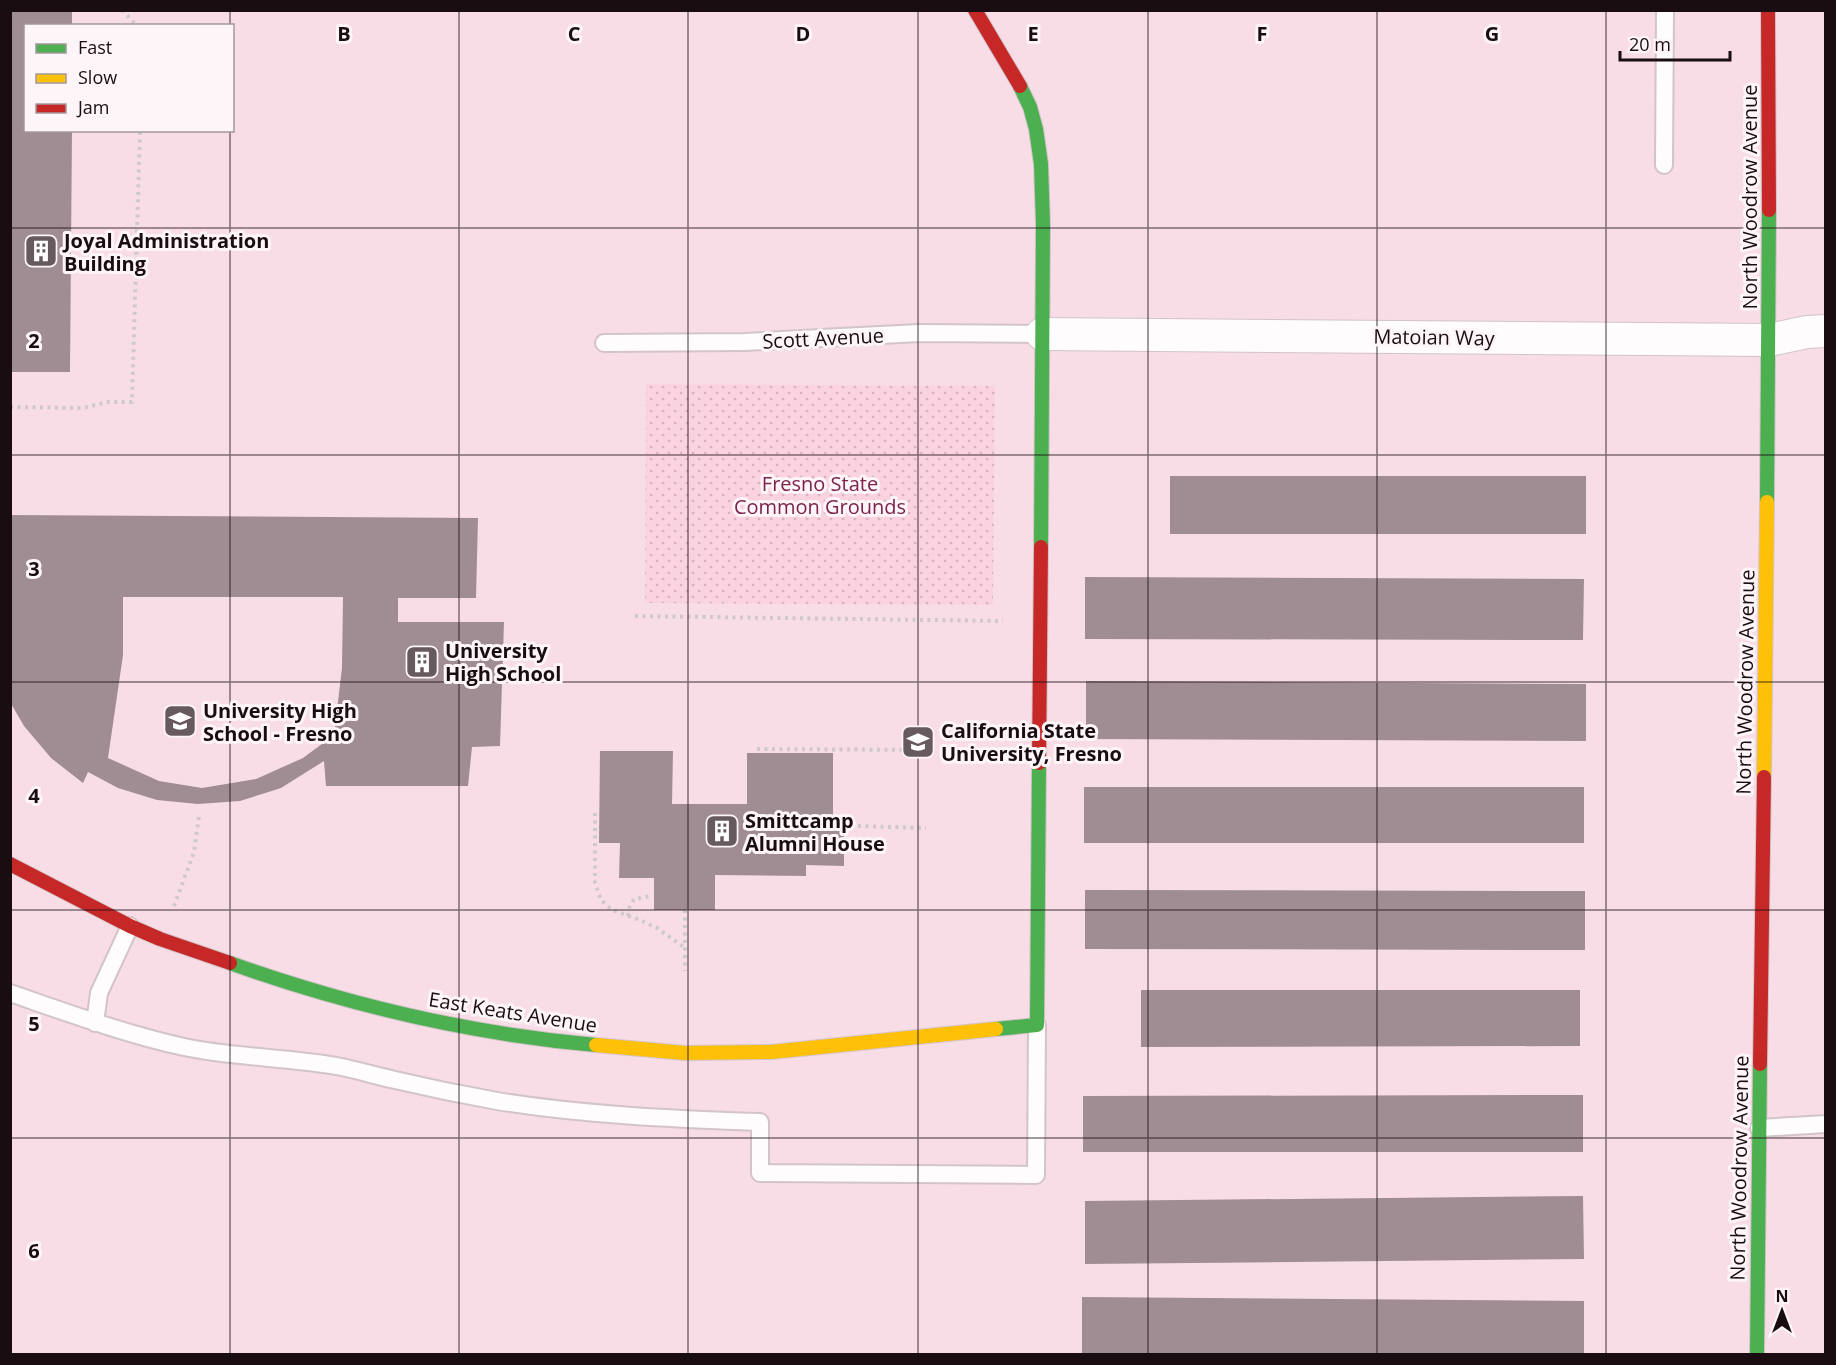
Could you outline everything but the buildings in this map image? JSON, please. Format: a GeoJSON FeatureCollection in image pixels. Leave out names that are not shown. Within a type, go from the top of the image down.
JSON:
{"type":"FeatureCollection","features":[{"type":"Feature","properties":{"kind":"street"},"geometry":{"type":"LineString","coordinates":[[975,10],[1030,107],[1041,164],[1043,224],[1037,1025]]}},
{"type":"Feature","properties":{"kind":"street","name":"North Woodrow Avenue"},"geometry":{"type":"LineString","coordinates":[[1756,1354],[1768,340],[1768,10]]}},
{"type":"Feature","properties":{"kind":"street","name":"Matoian Way"},"geometry":{"type":"LineString","coordinates":[[1042,334],[1768,340],[1807,332],[1826,331]]}},
{"type":"Feature","properties":{"kind":"street","name":"East Keats Avenue"},"geometry":{"type":"LineString","coordinates":[[10,864],[130,926],[251,972],[382,1010],[478,1030],[581,1044],[685,1053],[771,1052],[1037,1025]]}},
{"type":"Feature","properties":{"kind":"lane"},"geometry":{"type":"LineString","coordinates":[[1665,10],[1665,165]]}},
{"type":"Feature","properties":{"kind":"lane","name":"Scott Avenue"},"geometry":{"type":"LineString","coordinates":[[604,344],[745,342],[919,333],[1042,334]]}},
{"type":"Feature","properties":{"kind":"lane"},"geometry":{"type":"LineString","coordinates":[[95,1023],[99,993],[130,926]]}},
{"type":"Feature","properties":{"kind":"lane"},"geometry":{"type":"LineString","coordinates":[[10,993],[95,1023],[186,1047],[343,1067],[497,1101],[602,1114],[760,1122],[759,1173],[1036,1175],[1037,1025]]}},
{"type":"Feature","properties":{"kind":"lane"},"geometry":{"type":"LineString","coordinates":[[1759,1128],[1826,1124]]}},
{"type":"Feature","properties":{"kind":"path"},"geometry":{"type":"LineString","coordinates":[[122,10],[135,24]]}},
{"type":"Feature","properties":{"kind":"path"},"geometry":{"type":"LineString","coordinates":[[10,407],[83,408],[106,402],[132,402],[140,132]]}},
{"type":"Feature","properties":{"kind":"path"},"geometry":{"type":"LineString","coordinates":[[635,616],[1003,621]]}},
{"type":"Feature","properties":{"kind":"path"},"geometry":{"type":"LineString","coordinates":[[757,749],[927,750]]}},
{"type":"Feature","properties":{"kind":"path"},"geometry":{"type":"LineString","coordinates":[[595,813],[595,883],[601,900],[612,910],[657,928],[685,948]]}},
{"type":"Feature","properties":{"kind":"path"},"geometry":{"type":"LineString","coordinates":[[173,907],[194,852],[199,816]]}},
{"type":"Feature","properties":{"kind":"path"},"geometry":{"type":"LineString","coordinates":[[858,826],[926,828]]}},
{"type":"Feature","properties":{"kind":"path"},"geometry":{"type":"LineString","coordinates":[[628,916],[634,899],[652,896]]}},
{"type":"Feature","properties":{"kind":"path"},"geometry":{"type":"LineString","coordinates":[[685,910],[685,972]]}},
{"type":"Feature","properties":{"kind":"shaded area","name":"California State University, Fresno"},"geometry":{"type":"Polygon","coordinates":[[[11,11],[1825,11],[1825,1354],[11,1354],[11,11]]]}},
{"type":"Feature","properties":{"kind":"green space","name":"Fresno State Common Grounds"},"geometry":{"type":"Polygon","coordinates":[[[646,384],[995,386],[993,605],[645,603],[646,384]]]}},
{"type":"Feature","properties":{"kind":"traffic: fast"},"geometry":{"type":"LineString","coordinates":[[1020,86],[1030,107],[1036,129],[1041,164],[1043,224],[1041,547]]}},
{"type":"Feature","properties":{"kind":"traffic: fast"},"geometry":{"type":"LineString","coordinates":[[1767,502],[1769,210]]}},
{"type":"Feature","properties":{"kind":"traffic: fast"},"geometry":{"type":"LineString","coordinates":[[996,1029],[1037,1025],[1039,763]]}},
{"type":"Feature","properties":{"kind":"traffic: fast"},"geometry":{"type":"LineString","coordinates":[[230,963],[319,992],[410,1016],[503,1033],[596,1045]]}},
{"type":"Feature","properties":{"kind":"traffic: fast"},"geometry":{"type":"LineString","coordinates":[[1757,1354],[1760,1064]]}},
{"type":"Feature","properties":{"kind":"traffic: slow"},"geometry":{"type":"LineString","coordinates":[[1764,777],[1767,502]]}},
{"type":"Feature","properties":{"kind":"traffic: slow"},"geometry":{"type":"LineString","coordinates":[[596,1045],[685,1053],[771,1052],[996,1029]]}},
{"type":"Feature","properties":{"kind":"traffic: jam"},"geometry":{"type":"LineString","coordinates":[[975,10],[1020,86]]}},
{"type":"Feature","properties":{"kind":"traffic: jam"},"geometry":{"type":"LineString","coordinates":[[1768,10],[1769,210]]}},
{"type":"Feature","properties":{"kind":"traffic: jam"},"geometry":{"type":"LineString","coordinates":[[1039,763],[1041,547]]}},
{"type":"Feature","properties":{"kind":"traffic: jam"},"geometry":{"type":"LineString","coordinates":[[1760,1064],[1764,777]]}},
{"type":"Feature","properties":{"kind":"traffic: jam"},"geometry":{"type":"LineString","coordinates":[[10,864],[130,926],[230,963]]}},
{"type":"Feature","properties":{"kind":"place","name":"Joyal Administration Building"},"geometry":{"type":"Point","coordinates":[41,251]}},
{"type":"Feature","properties":{"kind":"place","name":"University High School"},"geometry":{"type":"Point","coordinates":[422,662]}},
{"type":"Feature","properties":{"kind":"place","name":"University High School - Fresno"},"geometry":{"type":"Point","coordinates":[180,721]}},
{"type":"Feature","properties":{"kind":"place","name":"California State University, Fresno"},"geometry":{"type":"Point","coordinates":[918,742]}},
{"type":"Feature","properties":{"kind":"place","name":"Smittcamp Alumni House"},"geometry":{"type":"Point","coordinates":[722,831]}}]}
